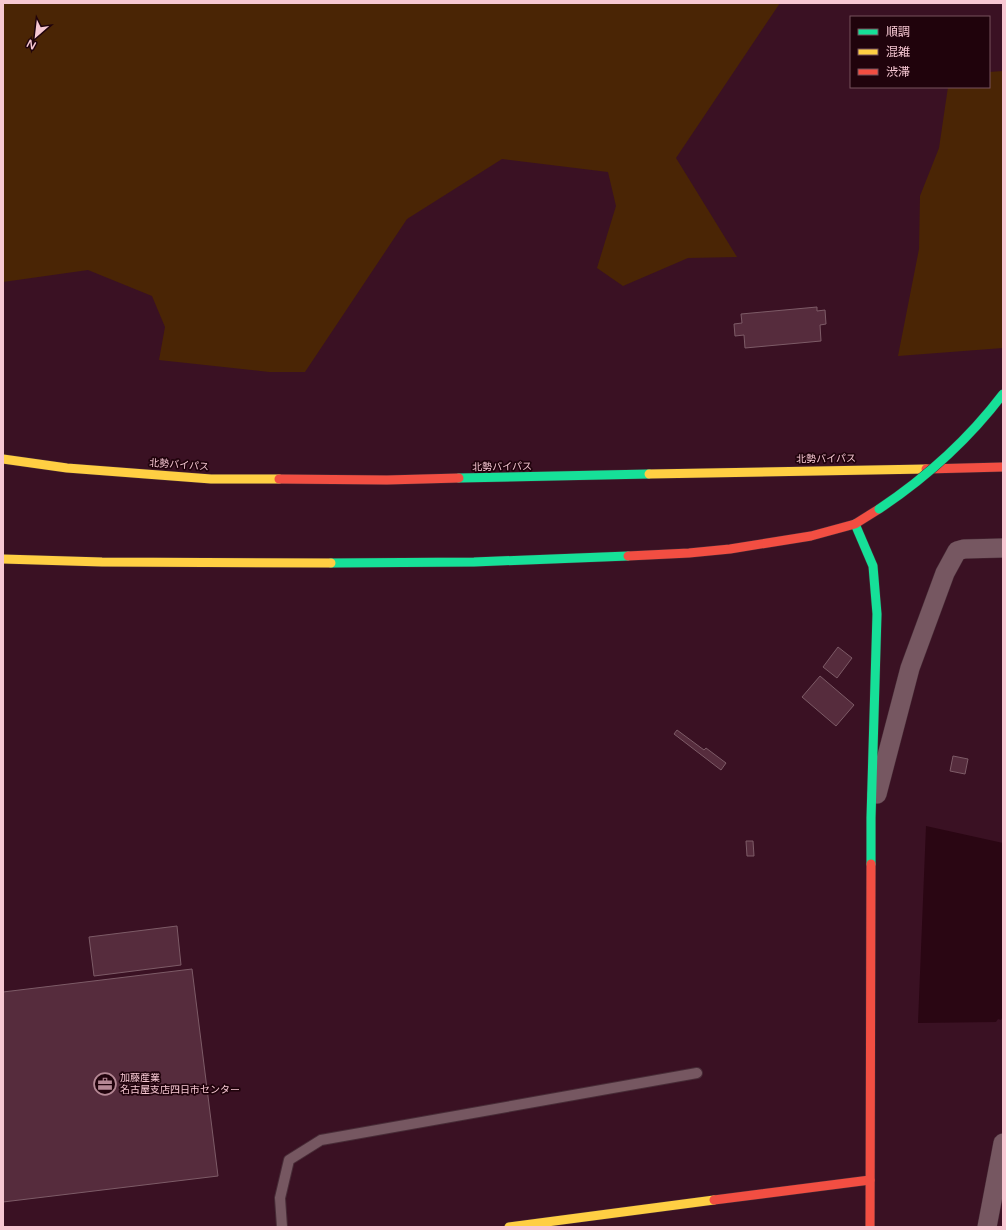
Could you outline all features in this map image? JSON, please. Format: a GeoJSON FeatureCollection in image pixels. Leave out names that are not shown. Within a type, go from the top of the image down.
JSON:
{"type":"FeatureCollection","features":[{"type":"Feature","properties":{"kind":"main road"},"geometry":{"type":"LineString","coordinates":[[3,559],[102,562],[482,562],[723,550],[811,536],[856,524],[930,472],[960,445],[986,418],[1003,394]]}},
{"type":"Feature","properties":{"kind":"main road","name":"北勢バイパス"},"geometry":{"type":"LineString","coordinates":[[3,459],[67,468],[211,479],[386,480],[1003,467]]}},
{"type":"Feature","properties":{"kind":"main road"},"geometry":{"type":"LineString","coordinates":[[856,524],[873,566],[877,614],[871,818],[870,1227]]}},
{"type":"Feature","properties":{"kind":"main road"},"geometry":{"type":"LineString","coordinates":[[509,1227],[870,1180]]}},
{"type":"Feature","properties":{"kind":"street"},"geometry":{"type":"LineString","coordinates":[[871,818],[910,668],[945,574],[957,551],[964,549],[1003,548]]}},
{"type":"Feature","properties":{"kind":"street"},"geometry":{"type":"LineString","coordinates":[[986,1227],[1003,1143]]}},
{"type":"Feature","properties":{"kind":"lane"},"geometry":{"type":"LineString","coordinates":[[282,1227],[280,1198],[290,1160],[321,1140],[697,1073]]}},
{"type":"Feature","properties":{"kind":"shaded area"},"geometry":{"type":"Polygon","coordinates":[[[3,3],[780,3],[676,158],[737,257],[688,258],[623,286],[597,268],[616,206],[608,172],[502,159],[407,219],[305,372],[269,372],[159,360],[165,327],[152,296],[88,270],[3,282],[3,3]]]}},
{"type":"Feature","properties":{"kind":"shaded area"},"geometry":{"type":"Polygon","coordinates":[[[1003,71],[1003,348],[898,356],[919,249],[920,196],[939,148],[948,88],[990,88],[990,72],[1003,71]]]}},
{"type":"Feature","properties":{"kind":"shaded area"},"geometry":{"type":"Polygon","coordinates":[[[926,826],[1003,843],[1003,1016],[1001,1020],[998,1019],[996,1022],[918,1023],[926,826]]]}},
{"type":"Feature","properties":{"kind":"building"},"geometry":{"type":"Polygon","coordinates":[[[817,307],[817,311],[825,310],[826,324],[820,325],[821,341],[745,348],[744,335],[735,336],[734,324],[742,323],[741,314],[817,307]]]}},
{"type":"Feature","properties":{"kind":"building"},"geometry":{"type":"Polygon","coordinates":[[[838,647],[852,658],[837,678],[823,667],[838,647]]]}},
{"type":"Feature","properties":{"kind":"building"},"geometry":{"type":"Polygon","coordinates":[[[820,676],[854,705],[836,726],[802,697],[820,676]]]}},
{"type":"Feature","properties":{"kind":"building"},"geometry":{"type":"Polygon","coordinates":[[[677,730],[704,750],[706,748],[726,763],[721,770],[674,734],[677,730]]]}},
{"type":"Feature","properties":{"kind":"building"},"geometry":{"type":"Polygon","coordinates":[[[953,756],[968,759],[965,774],[950,771],[953,756]]]}},
{"type":"Feature","properties":{"kind":"building"},"geometry":{"type":"Polygon","coordinates":[[[746,841],[753,841],[754,856],[747,856],[746,841]]]}},
{"type":"Feature","properties":{"kind":"building"},"geometry":{"type":"Polygon","coordinates":[[[177,926],[181,965],[94,976],[89,937],[177,926]]]}},
{"type":"Feature","properties":{"kind":"building","name":"加藤産業 名古屋支店四日市センター"},"geometry":{"type":"Polygon","coordinates":[[[192,969],[218,1176],[3,1202],[3,992],[192,969]]]}},
{"type":"Feature","properties":{"kind":"traffic: fast"},"geometry":{"type":"LineString","coordinates":[[879,509],[914,484],[946,457],[976,427],[1003,394]]}},
{"type":"Feature","properties":{"kind":"traffic: fast"},"geometry":{"type":"LineString","coordinates":[[459,478],[649,474]]}},
{"type":"Feature","properties":{"kind":"traffic: fast"},"geometry":{"type":"LineString","coordinates":[[855,524],[873,566],[877,614],[871,864]]}},
{"type":"Feature","properties":{"kind":"traffic: fast"},"geometry":{"type":"LineString","coordinates":[[331,563],[474,562],[628,556]]}},
{"type":"Feature","properties":{"kind":"traffic: slow"},"geometry":{"type":"LineString","coordinates":[[3,459],[67,468],[211,479],[279,479]]}},
{"type":"Feature","properties":{"kind":"traffic: slow"},"geometry":{"type":"LineString","coordinates":[[649,474],[926,469]]}},
{"type":"Feature","properties":{"kind":"traffic: slow"},"geometry":{"type":"LineString","coordinates":[[3,559],[102,562],[331,563]]}},
{"type":"Feature","properties":{"kind":"traffic: slow"},"geometry":{"type":"LineString","coordinates":[[509,1227],[714,1200]]}},
{"type":"Feature","properties":{"kind":"traffic: jam"},"geometry":{"type":"LineString","coordinates":[[926,469],[1003,467]]}},
{"type":"Feature","properties":{"kind":"traffic: jam"},"geometry":{"type":"LineString","coordinates":[[279,479],[387,480],[459,478]]}},
{"type":"Feature","properties":{"kind":"traffic: jam"},"geometry":{"type":"LineString","coordinates":[[628,556],[730,549],[811,536],[855,524],[879,509]]}},
{"type":"Feature","properties":{"kind":"traffic: jam"},"geometry":{"type":"LineString","coordinates":[[870,1227],[871,864]]}},
{"type":"Feature","properties":{"kind":"traffic: jam"},"geometry":{"type":"LineString","coordinates":[[714,1200],[870,1180]]}},
{"type":"Feature","properties":{"kind":"place","name":"加藤産業 名古屋支店四日市センター"},"geometry":{"type":"Point","coordinates":[105,1084]}}]}
